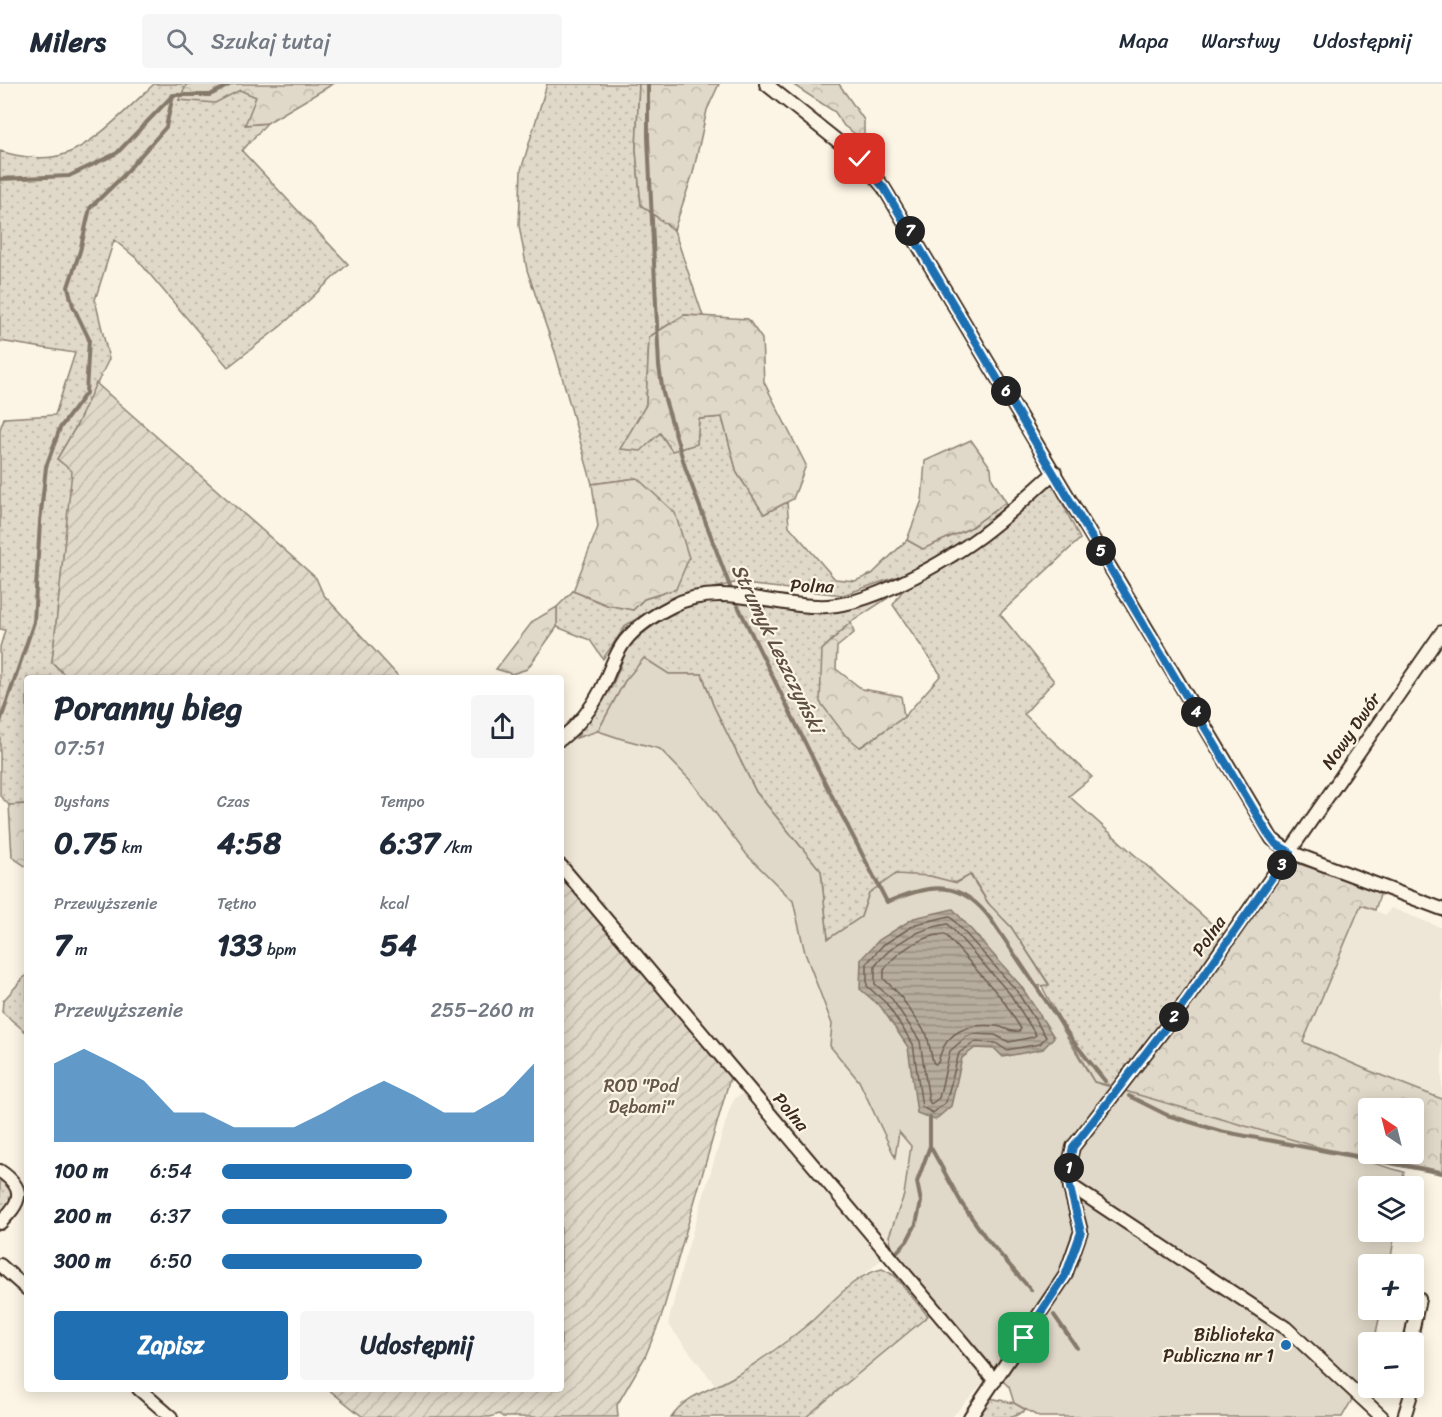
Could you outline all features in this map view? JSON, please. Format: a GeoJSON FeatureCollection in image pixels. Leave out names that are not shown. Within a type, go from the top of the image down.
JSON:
{"type":"FeatureCollection","features":[{"type":"Feature","properties":{"kind":"street"},"geometry":{"type":"LineString","coordinates":[[766,84],[839,141],[876,177],[1276,844],[1290,852],[1442,909]]}},
{"type":"Feature","properties":{"kind":"street","name":"Polna"},"geometry":{"type":"LineString","coordinates":[[564,736],[598,696],[623,643],[634,631],[667,608],[680,602],[713,595],[732,595],[790,604],[826,606],[848,603],[877,594],[935,564],[988,531],[1055,472]]}},
{"type":"Feature","properties":{"kind":"street","name":"Nowy Dwór"},"geometry":{"type":"LineString","coordinates":[[1290,852],[1442,632]]}},
{"type":"Feature","properties":{"kind":"street","name":"Polna"},"geometry":{"type":"LineString","coordinates":[[970,1417],[1065,1276],[1081,1232],[1070,1188],[1069,1164],[1073,1147],[1183,1005],[1290,852]]}},
{"type":"Feature","properties":{"kind":"street","name":"Polna"},"geometry":{"type":"LineString","coordinates":[[564,870],[995,1381]]}},
{"type":"Feature","properties":{"kind":"street"},"geometry":{"type":"LineString","coordinates":[[0,1171],[23,1192],[16,1206],[0,1223]]}},
{"type":"Feature","properties":{"kind":"street"},"geometry":{"type":"LineString","coordinates":[[1070,1188],[1076,1189],[1132,1224],[1286,1328],[1382,1417]]}},
{"type":"Feature","properties":{"kind":"street"},"geometry":{"type":"LineString","coordinates":[[0,1265],[24,1286]]}},
{"type":"Feature","properties":{"kind":"street"},"geometry":{"type":"LineString","coordinates":[[142,1392],[171,1417]]}},
{"type":"Feature","properties":{"kind":"street"},"geometry":{"type":"LineString","coordinates":[[1404,1417],[1410,1398]]}},
{"type":"Feature","properties":{"kind":"shaded area"},"geometry":{"type":"Polygon","coordinates":[[[598,731],[660,749],[692,782],[747,855],[793,901],[805,953],[832,1023],[831,1046],[911,1146],[904,1195],[889,1236],[896,1261],[564,857],[564,744],[598,731]]]}},
{"type":"Feature","properties":{"kind":"shaded area"},"geometry":{"type":"Polygon","coordinates":[[[1362,905],[1386,915],[1391,908],[1442,928],[1442,1099],[1303,1042],[1362,905]]]}},
{"type":"Feature","properties":{"kind":"shaded area"},"geometry":{"type":"Polygon","coordinates":[[[743,1093],[883,1258],[812,1321],[738,1375],[717,1387],[668,1324],[683,1264],[730,1108],[735,1098],[743,1093]]]}},
{"type":"Feature","properties":{"kind":"shaded area"},"geometry":{"type":"Polygon","coordinates":[[[928,1316],[986,1379],[952,1417],[805,1417],[928,1316]]]}},
{"type":"Feature","properties":{"kind":"green space"},"geometry":{"type":"Polygon","coordinates":[[[154,84],[187,84],[179,100],[240,90],[257,97],[246,125],[267,123],[242,151],[348,264],[281,326],[228,367],[136,258],[114,240],[95,300],[109,359],[77,425],[57,459],[73,471],[52,662],[65,675],[24,675],[24,804],[9,805],[0,796],[0,647],[5,630],[0,629],[0,429],[4,418],[55,415],[75,353],[0,341],[0,151],[32,157],[65,154],[89,142],[154,84]]]}},
{"type":"Feature","properties":{"kind":"green space"},"geometry":{"type":"Polygon","coordinates":[[[187,84],[333,84],[267,123],[245,125],[256,97],[240,90],[215,103],[179,100],[187,84]]]}},
{"type":"Feature","properties":{"kind":"green space"},"geometry":{"type":"Polygon","coordinates":[[[547,84],[639,84],[636,150],[641,205],[674,230],[703,316],[684,315],[649,337],[646,405],[621,449],[660,433],[672,451],[697,444],[699,419],[722,417],[737,473],[764,514],[787,502],[789,526],[835,579],[855,581],[872,574],[907,540],[923,549],[970,528],[1006,502],[1008,506],[984,527],[950,550],[902,575],[843,595],[734,583],[668,600],[626,625],[603,659],[590,640],[557,627],[557,607],[573,591],[607,605],[633,610],[644,599],[676,589],[637,478],[592,484],[556,355],[527,270],[519,225],[521,170],[547,84]]]}},
{"type":"Feature","properties":{"kind":"green space"},"geometry":{"type":"Polygon","coordinates":[[[639,84],[719,84],[707,110],[693,173],[674,230],[641,205],[636,150],[639,84]]]}},
{"type":"Feature","properties":{"kind":"green space"},"geometry":{"type":"Polygon","coordinates":[[[792,84],[839,84],[864,120],[864,140],[844,126],[835,112],[792,84]]]}},
{"type":"Feature","properties":{"kind":"green space"},"geometry":{"type":"Polygon","coordinates":[[[684,315],[748,319],[762,339],[764,382],[806,465],[793,499],[764,514],[737,473],[722,417],[699,419],[697,444],[672,451],[660,433],[641,451],[620,449],[646,405],[649,337],[684,315]]]}},
{"type":"Feature","properties":{"kind":"green space"},"geometry":{"type":"Polygon","coordinates":[[[96,383],[316,578],[323,594],[397,675],[65,675],[52,662],[72,471],[57,459],[77,425],[96,383]]]}},
{"type":"Feature","properties":{"kind":"green space"},"geometry":{"type":"Polygon","coordinates":[[[971,440],[991,468],[992,479],[1006,502],[970,528],[923,549],[907,540],[922,500],[925,461],[971,440]]]}},
{"type":"Feature","properties":{"kind":"green space"},"geometry":{"type":"Polygon","coordinates":[[[637,478],[675,513],[689,558],[676,589],[644,599],[633,610],[607,605],[573,591],[598,527],[592,484],[637,478]]]}},
{"type":"Feature","properties":{"kind":"green space"},"geometry":{"type":"Polygon","coordinates":[[[1053,484],[1080,539],[1000,614],[1054,681],[1024,714],[1092,777],[1069,796],[1223,934],[1176,1005],[1113,1086],[1094,1082],[1041,985],[1049,984],[1011,927],[990,906],[971,875],[955,883],[930,876],[869,893],[861,917],[828,939],[821,871],[756,792],[713,705],[702,674],[669,674],[625,681],[598,731],[576,738],[612,687],[626,652],[636,638],[669,615],[686,607],[719,600],[768,608],[841,611],[885,595],[888,598],[851,622],[822,650],[861,747],[904,717],[941,675],[893,605],[904,588],[992,536],[1045,488],[1053,484]]]}},
{"type":"Feature","properties":{"kind":"green space"},"geometry":{"type":"Polygon","coordinates":[[[557,607],[557,627],[527,669],[512,674],[496,669],[533,621],[557,607]]]}},
{"type":"Feature","properties":{"kind":"green space"},"geometry":{"type":"Polygon","coordinates":[[[851,622],[854,633],[837,647],[836,669],[862,689],[901,696],[904,717],[860,747],[845,735],[820,702],[822,650],[851,622]]]}},
{"type":"Feature","properties":{"kind":"green space"},"geometry":{"type":"Polygon","coordinates":[[[644,658],[669,674],[702,674],[713,705],[756,792],[821,871],[828,939],[861,917],[869,893],[896,874],[930,876],[957,883],[970,875],[988,903],[1011,927],[1049,985],[1037,986],[1094,1082],[1358,1159],[1358,1164],[1376,1164],[1404,1172],[1403,1176],[1358,1176],[1358,1242],[1393,1242],[1392,1254],[1358,1254],[1358,1320],[1379,1320],[1376,1332],[1358,1332],[1358,1389],[1342,1417],[1039,1417],[1014,1403],[1009,1387],[968,1347],[896,1261],[889,1236],[904,1195],[911,1146],[899,1132],[895,1157],[859,1081],[830,1046],[832,1024],[805,953],[793,901],[747,855],[692,782],[660,749],[598,731],[625,681],[644,658]]]}},
{"type":"Feature","properties":{"kind":"green space"},"geometry":{"type":"Polygon","coordinates":[[[24,804],[24,865],[12,857],[9,805],[24,804]]]}},
{"type":"Feature","properties":{"kind":"green space"},"geometry":{"type":"Polygon","coordinates":[[[1291,861],[1375,889],[1380,895],[1375,910],[1361,905],[1303,1042],[1442,1099],[1442,1171],[1405,1164],[1424,1164],[1424,1098],[1358,1098],[1358,1155],[1242,1133],[1156,1106],[1122,1089],[1285,863],[1291,861]]]}},
{"type":"Feature","properties":{"kind":"green space","name":"ROD \"Pod Dębami\""},"geometry":{"type":"Polygon","coordinates":[[[564,878],[730,1078],[661,1318],[645,1357],[617,1405],[618,1417],[503,1417],[499,1414],[490,1417],[363,1417],[332,1392],[564,1392],[564,878]]]}},
{"type":"Feature","properties":{"kind":"green space"},"geometry":{"type":"Polygon","coordinates":[[[24,977],[24,1030],[2,1012],[3,1001],[24,977]]]}},
{"type":"Feature","properties":{"kind":"green space"},"geometry":{"type":"Polygon","coordinates":[[[0,1176],[13,1189],[14,1199],[0,1216],[0,1176]]]}},
{"type":"Feature","properties":{"kind":"green space"},"geometry":{"type":"Polygon","coordinates":[[[882,1269],[894,1275],[928,1316],[806,1417],[671,1417],[684,1403],[727,1381],[785,1342],[853,1283],[882,1269]]]}},
{"type":"Feature","properties":{"kind":"green space"},"geometry":{"type":"Polygon","coordinates":[[[990,1398],[1014,1403],[1026,1410],[1013,1417],[977,1417],[990,1398]]]}},
{"type":"Feature","properties":{"kind":"water"},"geometry":{"type":"Polygon","coordinates":[[[953,909],[1021,986],[1054,1037],[1043,1049],[1003,1057],[995,1049],[975,1048],[962,1058],[951,1106],[935,1120],[917,1113],[908,1047],[881,1007],[860,989],[861,959],[879,940],[914,918],[953,909]]]}},
{"type":"Feature","properties":{"kind":"waterway"},"geometry":{"type":"LineString","coordinates":[[0,179],[69,176],[117,153],[173,95],[210,95],[231,84]]}},
{"type":"Feature","properties":{"kind":"waterway","name":"Strumyk Leszczyński"},"geometry":{"type":"LineString","coordinates":[[648,84],[648,138],[659,366],[663,393],[686,470],[735,600],[820,773],[887,902],[917,891],[931,889],[956,891],[969,897],[992,921],[1073,1041],[1105,1081]]}},
{"type":"Feature","properties":{"kind":"waterway"},"geometry":{"type":"LineString","coordinates":[[0,722],[34,622],[46,467],[60,428],[86,393],[89,339],[73,306],[68,287],[80,251],[90,208],[121,178],[166,127],[173,95]]}},
{"type":"Feature","properties":{"kind":"waterway","name":"Strumyk Leszczyński"},"geometry":{"type":"LineString","coordinates":[[1129,1096],[1167,1115],[1220,1131],[1442,1173]]}},
{"type":"Feature","properties":{"kind":"waterway"},"geometry":{"type":"LineString","coordinates":[[893,1256],[907,1241],[916,1224],[921,1202],[917,1182],[930,1146],[930,1118]]}},
{"type":"Feature","properties":{"kind":"waterway"},"geometry":{"type":"LineString","coordinates":[[930,1146],[962,1204],[986,1238],[1031,1290]]}},
{"type":"Feature","properties":{"kind":"waterway"},"geometry":{"type":"LineString","coordinates":[[1054,1315],[1077,1348]]}},
{"type":"Feature","properties":{"kind":"place","name":"Biblioteka Publiczna nr 1"},"geometry":{"type":"Point","coordinates":[1286,1345]}},
{"type":"Feature","properties":{"kind":"route"},"geometry":{"type":"LineString","coordinates":[[860,159],[884,188],[1055,472],[1267,832],[1276,844],[1290,852],[1183,1005],[1097,1113],[1073,1147],[1069,1164],[1070,1188],[1081,1232],[1065,1276],[1024,1338]]}}]}
